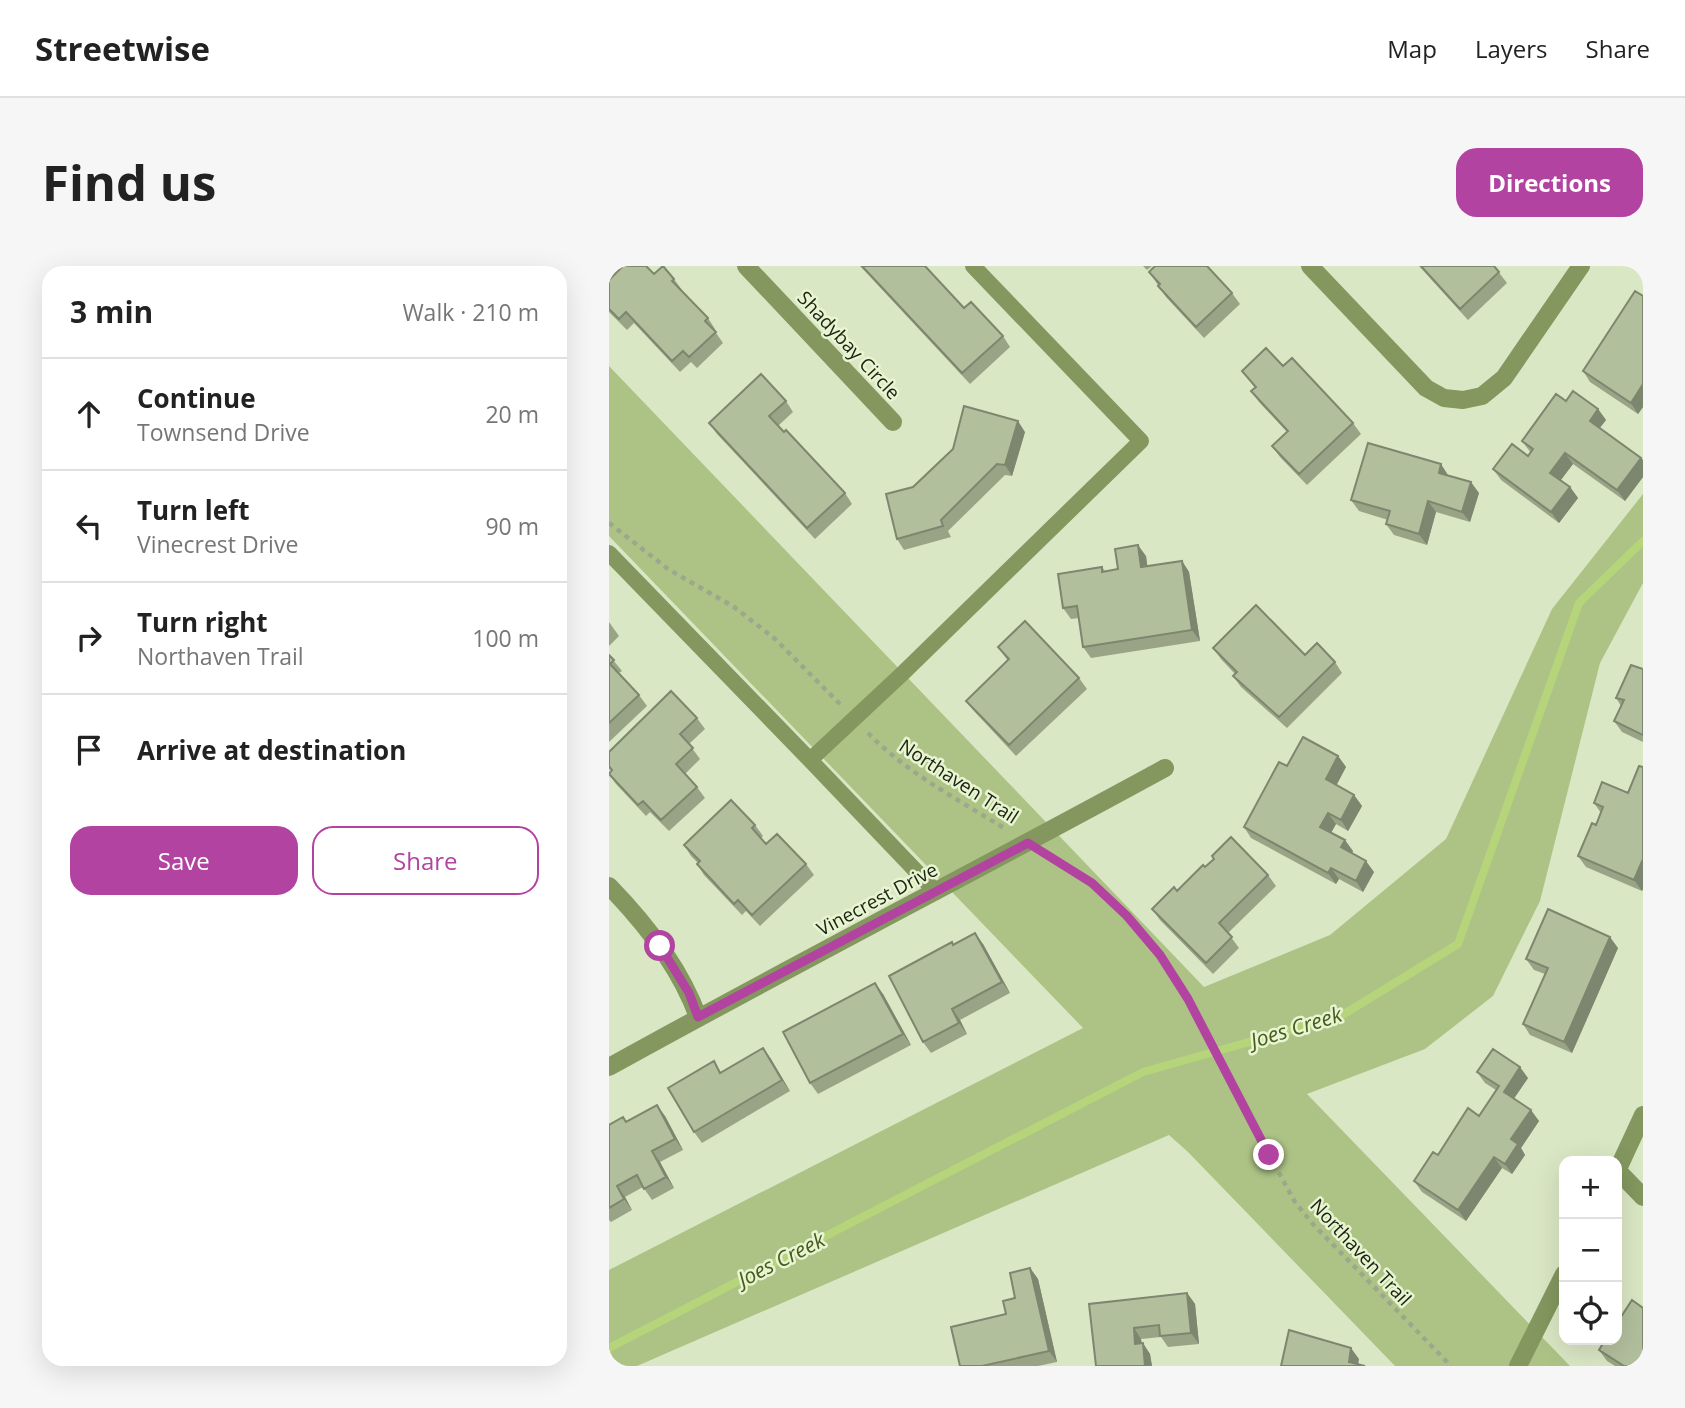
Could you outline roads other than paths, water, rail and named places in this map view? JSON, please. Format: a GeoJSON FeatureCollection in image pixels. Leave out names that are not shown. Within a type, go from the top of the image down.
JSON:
{"type":"FeatureCollection","features":[{"type":"Feature","properties":{"kind":"street","name":"Shadybay Circle"},"geometry":{"type":"LineString","coordinates":[[746,266],[893,422]]}},
{"type":"Feature","properties":{"kind":"street"},"geometry":{"type":"LineString","coordinates":[[1310,266],[1426,387],[1444,398],[1463,400],[1482,396],[1504,378],[1581,266]]}},
{"type":"Feature","properties":{"kind":"street","name":"Vinecrest Drive"},"geometry":{"type":"LineString","coordinates":[[609,1067],[1165,768]]}},
{"type":"Feature","properties":{"kind":"street"},"geometry":{"type":"LineString","coordinates":[[609,886],[660,946],[689,993],[698,1017]]}},
{"type":"Feature","properties":{"kind":"street"},"geometry":{"type":"LineString","coordinates":[[1622,1160],[1643,1115]]}},
{"type":"Feature","properties":{"kind":"street"},"geometry":{"type":"LineString","coordinates":[[1622,1176],[1643,1197]]}},
{"type":"Feature","properties":{"kind":"street"},"geometry":{"type":"LineString","coordinates":[[1518,1366],[1560,1282]]}},
{"type":"Feature","properties":{"kind":"lane"},"geometry":{"type":"LineString","coordinates":[[810,760],[1141,441],[973,266]]}},
{"type":"Feature","properties":{"kind":"lane"},"geometry":{"type":"LineString","coordinates":[[609,553],[936,892]]}},
{"type":"Feature","properties":{"kind":"waterway","name":"Joes Creek"},"geometry":{"type":"LineString","coordinates":[[609,1348],[1143,1072],[1341,1016],[1458,944],[1579,603],[1643,541]]}}]}
